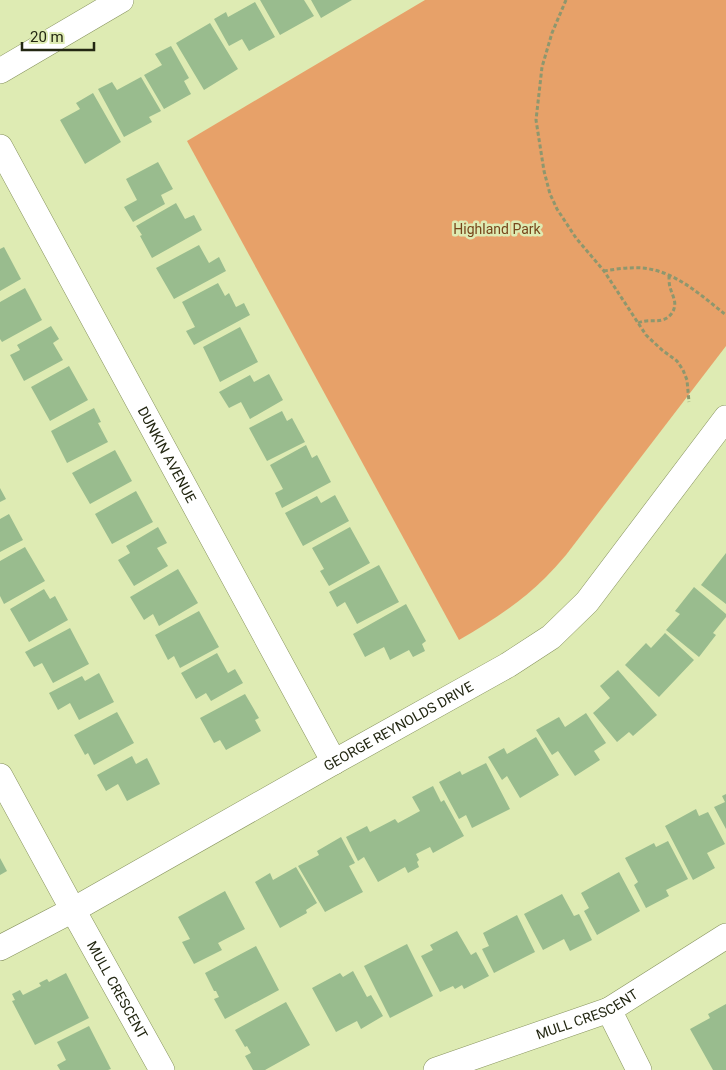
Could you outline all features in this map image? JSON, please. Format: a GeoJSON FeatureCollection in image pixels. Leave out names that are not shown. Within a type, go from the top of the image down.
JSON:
{"type":"FeatureCollection","features":[{"type":"Feature","properties":{"kind":"street"},"geometry":{"type":"LineString","coordinates":[[0,71],[121,0]]}},
{"type":"Feature","properties":{"kind":"street","name":"DUNKIN AVENUE"},"geometry":{"type":"LineString","coordinates":[[0,147],[334,762]]}},
{"type":"Feature","properties":{"kind":"street","name":"GEORGE REYNOLDS DRIVE"},"geometry":{"type":"LineString","coordinates":[[0,948],[73,910],[508,666],[551,637],[588,602],[726,418]]}},
{"type":"Feature","properties":{"kind":"street","name":"MULL CRESCENT"},"geometry":{"type":"LineString","coordinates":[[0,776],[162,1070]]}},
{"type":"Feature","properties":{"kind":"street","name":"MULL CRESCENT"},"geometry":{"type":"LineString","coordinates":[[436,1070],[608,1010],[726,936]]}},
{"type":"Feature","properties":{"kind":"street"},"geometry":{"type":"LineString","coordinates":[[608,1010],[639,1070]]}},
{"type":"Feature","properties":{"kind":"path"},"geometry":{"type":"LineString","coordinates":[[566,0],[552,33],[542,67],[536,120],[544,171],[550,194],[557,209],[576,238],[604,271],[646,335],[677,361],[687,380],[689,402]]}},
{"type":"Feature","properties":{"kind":"path"},"geometry":{"type":"LineString","coordinates":[[604,271],[644,268],[665,273],[689,287],[726,315]]}},
{"type":"Feature","properties":{"kind":"path"},"geometry":{"type":"LineString","coordinates":[[638,323],[663,320],[672,314],[675,303],[670,290],[669,276]]}},
{"type":"Feature","properties":{"kind":"green space","name":"Highland Park"},"geometry":{"type":"Polygon","coordinates":[[[425,0],[726,0],[726,346],[556,567],[515,604],[493,620],[459,640],[187,141],[425,0]]]}},
{"type":"Feature","properties":{"kind":"building"},"geometry":{"type":"Polygon","coordinates":[[[260,0],[304,0],[314,16],[280,35],[260,0]]]}},
{"type":"Feature","properties":{"kind":"building"},"geometry":{"type":"Polygon","coordinates":[[[311,0],[352,0],[321,18],[311,0]]]}},
{"type":"Feature","properties":{"kind":"building"},"geometry":{"type":"Polygon","coordinates":[[[255,2],[275,37],[249,51],[242,39],[229,46],[214,19],[226,12],[228,17],[255,2]]]}},
{"type":"Feature","properties":{"kind":"building"},"geometry":{"type":"Polygon","coordinates":[[[210,23],[238,69],[204,90],[176,43],[210,23]]]}},
{"type":"Feature","properties":{"kind":"building"},"geometry":{"type":"Polygon","coordinates":[[[171,46],[189,78],[184,81],[191,94],[164,109],[144,75],[162,65],[155,54],[171,46]]]}},
{"type":"Feature","properties":{"kind":"building"},"geometry":{"type":"Polygon","coordinates":[[[141,77],[161,111],[149,117],[152,122],[124,137],[98,89],[112,82],[117,90],[141,77]]]}},
{"type":"Feature","properties":{"kind":"building"},"geometry":{"type":"Polygon","coordinates":[[[93,93],[121,142],[85,164],[60,120],[80,109],[76,103],[93,93]]]}},
{"type":"Feature","properties":{"kind":"building"},"geometry":{"type":"Polygon","coordinates":[[[158,162],[173,189],[161,195],[165,204],[133,222],[124,207],[137,200],[126,179],[158,162]]]}},
{"type":"Feature","properties":{"kind":"building"},"geometry":{"type":"Polygon","coordinates":[[[176,203],[185,219],[194,215],[202,230],[152,258],[136,226],[176,203]]]}},
{"type":"Feature","properties":{"kind":"building"},"geometry":{"type":"Polygon","coordinates":[[[199,245],[209,263],[219,257],[226,271],[174,299],[156,268],[199,245]]]}},
{"type":"Feature","properties":{"kind":"building"},"geometry":{"type":"Polygon","coordinates":[[[4,247],[21,279],[0,291],[0,249],[4,247]]]}},
{"type":"Feature","properties":{"kind":"building"},"geometry":{"type":"Polygon","coordinates":[[[218,283],[225,296],[229,293],[236,307],[244,303],[250,315],[194,345],[186,331],[195,327],[182,302],[218,283]]]}},
{"type":"Feature","properties":{"kind":"building"},"geometry":{"type":"Polygon","coordinates":[[[25,288],[42,320],[2,342],[0,339],[0,302],[25,288]]]}},
{"type":"Feature","properties":{"kind":"building"},"geometry":{"type":"Polygon","coordinates":[[[51,326],[59,339],[53,343],[63,360],[24,381],[10,355],[20,350],[17,345],[51,326]]]}},
{"type":"Feature","properties":{"kind":"building"},"geometry":{"type":"Polygon","coordinates":[[[240,327],[258,362],[220,382],[203,347],[240,327]]]}},
{"type":"Feature","properties":{"kind":"building"},"geometry":{"type":"Polygon","coordinates":[[[69,366],[88,400],[50,421],[31,387],[69,366]]]}},
{"type":"Feature","properties":{"kind":"building"},"geometry":{"type":"Polygon","coordinates":[[[269,374],[283,400],[250,419],[241,402],[229,408],[219,392],[250,375],[254,382],[269,374]]]}},
{"type":"Feature","properties":{"kind":"building"},"geometry":{"type":"Polygon","coordinates":[[[94,408],[101,422],[98,423],[108,442],[67,463],[51,431],[94,408]]]}},
{"type":"Feature","properties":{"kind":"building"},"geometry":{"type":"Polygon","coordinates":[[[282,411],[287,421],[292,418],[305,442],[267,461],[249,428],[282,411]]]}},
{"type":"Feature","properties":{"kind":"building"},"geometry":{"type":"Polygon","coordinates":[[[306,445],[312,458],[317,455],[331,482],[282,508],[275,493],[283,489],[270,465],[306,445]]]}},
{"type":"Feature","properties":{"kind":"building"},"geometry":{"type":"Polygon","coordinates":[[[115,450],[132,481],[90,504],[72,473],[115,450]]]}},
{"type":"Feature","properties":{"kind":"building"},"geometry":{"type":"Polygon","coordinates":[[[0,488],[6,499],[0,502],[0,488]]]}},
{"type":"Feature","properties":{"kind":"building"},"geometry":{"type":"Polygon","coordinates":[[[136,491],[153,522],[112,544],[95,514],[136,491]]]}},
{"type":"Feature","properties":{"kind":"building"},"geometry":{"type":"Polygon","coordinates":[[[335,495],[349,521],[303,546],[285,513],[317,496],[321,503],[335,495]]]}},
{"type":"Feature","properties":{"kind":"building"},"geometry":{"type":"Polygon","coordinates":[[[9,514],[23,540],[0,552],[0,519],[9,514]]]}},
{"type":"Feature","properties":{"kind":"building"},"geometry":{"type":"Polygon","coordinates":[[[158,527],[167,543],[157,548],[168,566],[134,586],[118,560],[130,553],[126,546],[158,527]]]}},
{"type":"Feature","properties":{"kind":"building"},"geometry":{"type":"Polygon","coordinates":[[[350,527],[370,563],[329,586],[320,571],[324,569],[312,548],[350,527]]]}},
{"type":"Feature","properties":{"kind":"building"},"geometry":{"type":"Polygon","coordinates":[[[25,547],[45,581],[4,604],[0,596],[0,561],[25,547]]]}},
{"type":"Feature","properties":{"kind":"building"},"geometry":{"type":"Polygon","coordinates":[[[726,553],[726,604],[701,585],[726,553]]]}},
{"type":"Feature","properties":{"kind":"building"},"geometry":{"type":"Polygon","coordinates":[[[379,565],[399,602],[357,624],[345,602],[337,607],[329,592],[379,565]]]}},
{"type":"Feature","properties":{"kind":"building"},"geometry":{"type":"Polygon","coordinates":[[[178,569],[198,603],[159,626],[153,614],[144,620],[130,597],[178,569]]]}},
{"type":"Feature","properties":{"kind":"building"},"geometry":{"type":"Polygon","coordinates":[[[694,587],[726,614],[726,617],[713,633],[716,635],[699,657],[666,630],[680,614],[675,611],[694,587]]]}},
{"type":"Feature","properties":{"kind":"building"},"geometry":{"type":"Polygon","coordinates":[[[44,589],[50,599],[55,596],[68,620],[29,642],[10,609],[44,589]]]}},
{"type":"Feature","properties":{"kind":"building"},"geometry":{"type":"Polygon","coordinates":[[[406,604],[426,641],[422,644],[425,651],[413,657],[409,650],[390,660],[384,647],[365,657],[353,634],[406,604]]]}},
{"type":"Feature","properties":{"kind":"building"},"geometry":{"type":"Polygon","coordinates":[[[199,611],[219,647],[180,668],[174,656],[168,660],[155,635],[199,611]]]}},
{"type":"Feature","properties":{"kind":"building"},"geometry":{"type":"Polygon","coordinates":[[[70,628],[89,664],[53,683],[42,663],[34,667],[25,652],[70,628]]]}},
{"type":"Feature","properties":{"kind":"building"},"geometry":{"type":"Polygon","coordinates":[[[665,633],[694,660],[659,697],[625,665],[646,643],[651,648],[665,633]]]}},
{"type":"Feature","properties":{"kind":"building"},"geometry":{"type":"Polygon","coordinates":[[[217,653],[228,673],[235,669],[243,683],[211,701],[206,693],[196,699],[181,673],[217,653]]]}},
{"type":"Feature","properties":{"kind":"building"},"geometry":{"type":"Polygon","coordinates":[[[618,670],[657,715],[633,736],[629,732],[617,742],[593,713],[610,698],[600,686],[618,670]]]}},
{"type":"Feature","properties":{"kind":"building"},"geometry":{"type":"Polygon","coordinates":[[[99,673],[114,702],[79,720],[70,703],[58,710],[49,693],[82,676],[85,681],[99,673]]]}},
{"type":"Feature","properties":{"kind":"building"},"geometry":{"type":"Polygon","coordinates":[[[245,694],[259,718],[255,720],[261,731],[226,750],[220,740],[214,743],[200,718],[245,694]]]}},
{"type":"Feature","properties":{"kind":"building"},"geometry":{"type":"Polygon","coordinates":[[[117,712],[134,743],[94,765],[88,753],[85,755],[74,735],[117,712]]]}},
{"type":"Feature","properties":{"kind":"building"},"geometry":{"type":"Polygon","coordinates":[[[586,713],[606,743],[594,751],[600,760],[575,776],[558,751],[552,755],[536,730],[559,717],[565,727],[586,713]]]}},
{"type":"Feature","properties":{"kind":"building"},"geometry":{"type":"Polygon","coordinates":[[[536,737],[559,775],[520,798],[507,776],[502,780],[488,757],[504,748],[507,754],[536,737]]]}},
{"type":"Feature","properties":{"kind":"building"},"geometry":{"type":"Polygon","coordinates":[[[132,756],[136,764],[147,758],[160,784],[127,801],[118,784],[106,791],[97,775],[132,756]]]}},
{"type":"Feature","properties":{"kind":"building"},"geometry":{"type":"Polygon","coordinates":[[[486,763],[510,809],[472,828],[466,815],[459,819],[439,782],[460,771],[462,775],[486,763]]]}},
{"type":"Feature","properties":{"kind":"building"},"geometry":{"type":"Polygon","coordinates":[[[433,786],[441,802],[444,800],[464,836],[433,853],[430,847],[416,854],[419,860],[417,862],[419,867],[408,873],[405,867],[378,882],[364,857],[358,861],[346,837],[367,826],[370,832],[395,819],[398,823],[420,811],[412,797],[433,786]]]}},
{"type":"Feature","properties":{"kind":"building"},"geometry":{"type":"Polygon","coordinates":[[[726,794],[726,829],[714,807],[725,802],[722,796],[726,794]]]}},
{"type":"Feature","properties":{"kind":"building"},"geometry":{"type":"Polygon","coordinates":[[[696,809],[699,816],[708,812],[725,844],[707,853],[715,868],[693,880],[665,826],[696,809]]]}},
{"type":"Feature","properties":{"kind":"building"},"geometry":{"type":"Polygon","coordinates":[[[341,837],[355,863],[349,866],[363,892],[325,912],[298,866],[319,855],[317,851],[341,837]]]}},
{"type":"Feature","properties":{"kind":"building"},"geometry":{"type":"Polygon","coordinates":[[[668,841],[688,879],[666,890],[669,896],[646,908],[634,885],[638,882],[625,858],[654,843],[656,847],[668,841]]]}},
{"type":"Feature","properties":{"kind":"building"},"geometry":{"type":"Polygon","coordinates":[[[0,858],[7,871],[0,875],[0,858]]]}},
{"type":"Feature","properties":{"kind":"building"},"geometry":{"type":"Polygon","coordinates":[[[296,867],[317,903],[306,910],[307,913],[280,928],[255,882],[270,873],[273,880],[296,867]]]}},
{"type":"Feature","properties":{"kind":"building"},"geometry":{"type":"Polygon","coordinates":[[[619,872],[640,911],[597,935],[584,911],[589,908],[581,893],[619,872]]]}},
{"type":"Feature","properties":{"kind":"building"},"geometry":{"type":"Polygon","coordinates":[[[225,891],[245,929],[218,943],[222,950],[194,964],[182,942],[190,939],[178,917],[225,891]]]}},
{"type":"Feature","properties":{"kind":"building"},"geometry":{"type":"Polygon","coordinates":[[[562,894],[574,916],[579,914],[592,940],[570,951],[564,939],[543,950],[524,914],[562,894]]]}},
{"type":"Feature","properties":{"kind":"building"},"geometry":{"type":"Polygon","coordinates":[[[517,915],[535,952],[494,973],[482,949],[489,946],[483,933],[517,915]]]}},
{"type":"Feature","properties":{"kind":"building"},"geometry":{"type":"Polygon","coordinates":[[[457,931],[471,955],[476,952],[489,976],[464,989],[462,985],[455,989],[453,986],[440,992],[421,956],[433,950],[430,945],[457,931]]]}},
{"type":"Feature","properties":{"kind":"building"},"geometry":{"type":"Polygon","coordinates":[[[407,944],[433,996],[390,1018],[364,966],[407,944]]]}},
{"type":"Feature","properties":{"kind":"building"},"geometry":{"type":"Polygon","coordinates":[[[256,946],[279,990],[225,1019],[214,999],[219,997],[205,973],[256,946]]]}},
{"type":"Feature","properties":{"kind":"building"},"geometry":{"type":"Polygon","coordinates":[[[353,971],[367,997],[371,995],[383,1016],[361,1029],[357,1021],[336,1032],[312,988],[340,973],[343,977],[353,971]]]}},
{"type":"Feature","properties":{"kind":"building"},"geometry":{"type":"Polygon","coordinates":[[[66,973],[89,1018],[35,1045],[12,1001],[15,1000],[12,994],[20,990],[23,995],[41,986],[39,983],[47,979],[49,982],[66,973]]]}},
{"type":"Feature","properties":{"kind":"building"},"geometry":{"type":"Polygon","coordinates":[[[286,1002],[310,1045],[265,1070],[253,1070],[245,1056],[251,1053],[235,1030],[286,1002]]]}},
{"type":"Feature","properties":{"kind":"building"},"geometry":{"type":"Polygon","coordinates":[[[726,1004],[726,1070],[713,1070],[690,1029],[710,1018],[708,1014],[726,1004]]]}},
{"type":"Feature","properties":{"kind":"building"},"geometry":{"type":"Polygon","coordinates":[[[89,1026],[111,1069],[60,1070],[57,1065],[66,1060],[57,1042],[89,1026]]]}}]}
